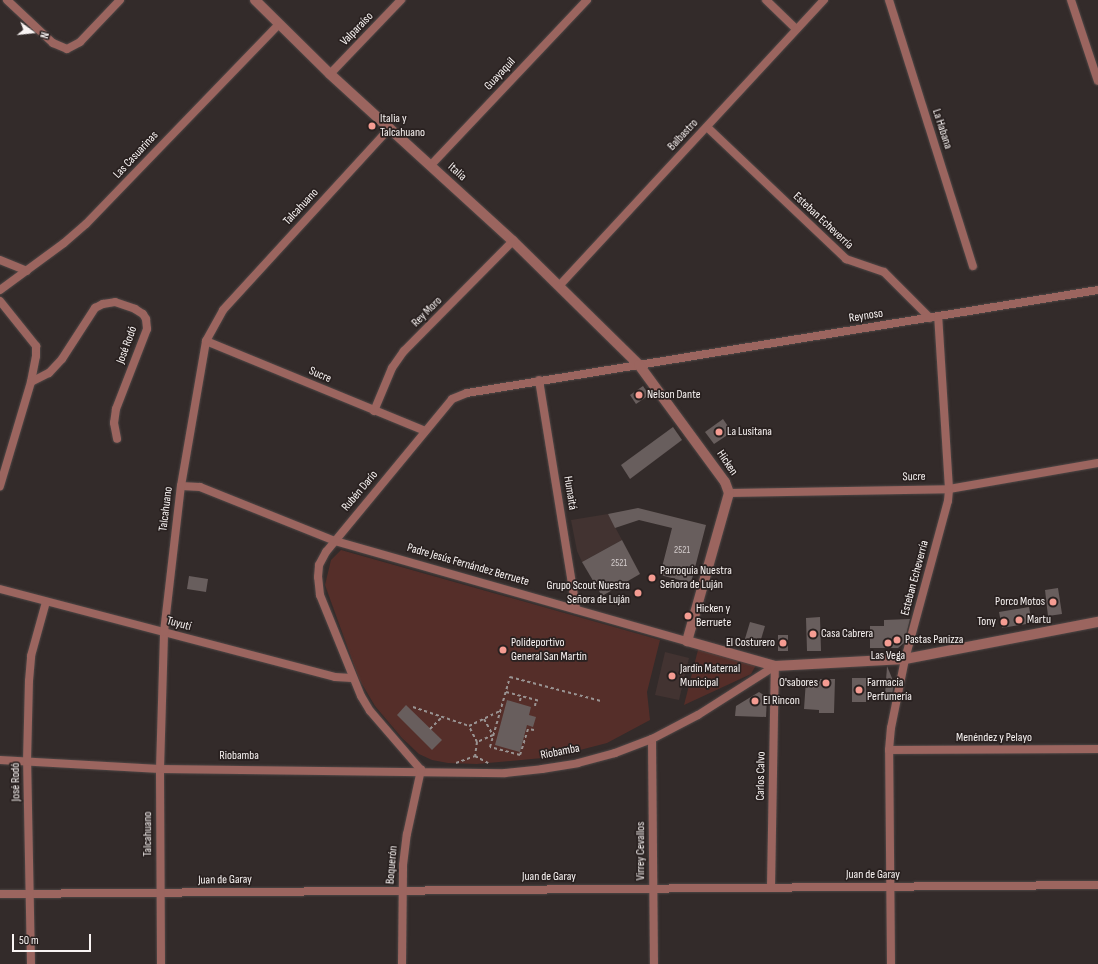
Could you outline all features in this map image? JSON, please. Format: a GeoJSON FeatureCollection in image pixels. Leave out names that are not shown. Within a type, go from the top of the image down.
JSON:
{"type":"FeatureCollection","features":[{"type":"Feature","properties":{"kind":"street"},"geometry":{"type":"LineString","coordinates":[[7,0],[53,43],[67,49],[80,42],[120,0]]}},
{"type":"Feature","properties":{"kind":"street","name":"Italia"},"geometry":{"type":"LineString","coordinates":[[255,0],[330,74],[513,241],[639,365]]}},
{"type":"Feature","properties":{"kind":"street","name":"Valparaíso"},"geometry":{"type":"LineString","coordinates":[[330,74],[402,0]]}},
{"type":"Feature","properties":{"kind":"street"},"geometry":{"type":"LineString","coordinates":[[766,0],[796,29]]}},
{"type":"Feature","properties":{"kind":"street","name":"Balbastro"},"geometry":{"type":"LineString","coordinates":[[559,286],[824,0]]}},
{"type":"Feature","properties":{"kind":"street","name":"La Habana"},"geometry":{"type":"LineString","coordinates":[[888,0],[973,266]]}},
{"type":"Feature","properties":{"kind":"street"},"geometry":{"type":"LineString","coordinates":[[1071,0],[1098,80]]}},
{"type":"Feature","properties":{"kind":"street","name":"Guayaquil"},"geometry":{"type":"LineString","coordinates":[[431,165],[584,1]]}},
{"type":"Feature","properties":{"kind":"street","name":"Las Casuarinas"},"geometry":{"type":"LineString","coordinates":[[0,290],[64,243],[91,220],[279,24]]}},
{"type":"Feature","properties":{"kind":"street"},"geometry":{"type":"LineString","coordinates":[[1089,53],[1098,50]]}},
{"type":"Feature","properties":{"kind":"street","name":"Esteban Echeverría"},"geometry":{"type":"LineString","coordinates":[[707,127],[846,259],[884,272],[934,317],[949,489],[948,501],[906,659],[889,750],[891,964]]}},
{"type":"Feature","properties":{"kind":"street","name":"Talcahuano"},"geometry":{"type":"LineString","coordinates":[[161,964],[160,769],[164,632],[181,486],[206,341],[223,310],[390,128]]}},
{"type":"Feature","properties":{"kind":"street","name":"Rey Moro"},"geometry":{"type":"LineString","coordinates":[[374,411],[392,368],[404,352],[513,241]]}},
{"type":"Feature","properties":{"kind":"street"},"geometry":{"type":"LineString","coordinates":[[0,260],[27,271]]}},
{"type":"Feature","properties":{"kind":"street","name":"Reynoso"},"geometry":{"type":"LineString","coordinates":[[639,365],[1098,290]]}},
{"type":"Feature","properties":{"kind":"street"},"geometry":{"type":"LineString","coordinates":[[0,301],[36,346],[36,356],[31,382],[0,486]]}},
{"type":"Feature","properties":{"kind":"street","name":"José Rodó"},"geometry":{"type":"LineString","coordinates":[[31,382],[49,373],[62,359],[95,308],[103,304],[115,302],[139,312],[146,319],[147,329],[116,409],[114,423],[117,438]]}},
{"type":"Feature","properties":{"kind":"street","name":"Sucre"},"geometry":{"type":"LineString","coordinates":[[206,341],[425,431]]}},
{"type":"Feature","properties":{"kind":"street","name":"Rubén Darío"},"geometry":{"type":"LineString","coordinates":[[421,770],[370,711],[352,678],[320,595],[318,577],[319,565],[326,552],[452,399],[458,396],[539,380],[639,365]]}},
{"type":"Feature","properties":{"kind":"street","name":"Hicken"},"geometry":{"type":"LineString","coordinates":[[639,365],[726,482],[729,493],[687,641]]}},
{"type":"Feature","properties":{"kind":"street","name":"Humaitá"},"geometry":{"type":"LineString","coordinates":[[539,380],[576,609]]}},
{"type":"Feature","properties":{"kind":"street","name":"Sucre"},"geometry":{"type":"LineString","coordinates":[[729,493],[949,489],[1098,463]]}},
{"type":"Feature","properties":{"kind":"street","name":"Padre Jesús Fernández Berruete"},"geometry":{"type":"LineString","coordinates":[[181,486],[193,485],[200,487],[335,541],[775,666]]}},
{"type":"Feature","properties":{"kind":"street","name":"Tuyutí"},"geometry":{"type":"LineString","coordinates":[[0,589],[335,677],[352,678]]}},
{"type":"Feature","properties":{"kind":"street","name":"José Rodó"},"geometry":{"type":"LineString","coordinates":[[31,964],[27,762],[31,656],[46,602]]}},
{"type":"Feature","properties":{"kind":"street","name":"Riobamba"},"geometry":{"type":"LineString","coordinates":[[0,760],[160,769],[421,770],[505,773],[542,769],[578,763],[615,753],[652,739],[698,715],[775,666],[906,659],[1098,622]]}},
{"type":"Feature","properties":{"kind":"street","name":"Carlos Calvo"},"geometry":{"type":"LineString","coordinates":[[772,887],[775,666]]}},
{"type":"Feature","properties":{"kind":"street","name":"Virrey Cevallos"},"geometry":{"type":"LineString","coordinates":[[652,739],[654,964]]}},
{"type":"Feature","properties":{"kind":"street","name":"Menéndez y Pelayo"},"geometry":{"type":"LineString","coordinates":[[889,750],[1098,749]]}},
{"type":"Feature","properties":{"kind":"street","name":"Boquerón"},"geometry":{"type":"LineString","coordinates":[[402,964],[403,865],[407,834],[421,770]]}},
{"type":"Feature","properties":{"kind":"street","name":"Juan de Garay"},"geometry":{"type":"LineString","coordinates":[[0,894],[1098,885]]}},
{"type":"Feature","properties":{"kind":"path"},"geometry":{"type":"LineString","coordinates":[[534,730],[528,729],[520,755],[490,747],[510,677],[601,701]]}},
{"type":"Feature","properties":{"kind":"path"},"geometry":{"type":"LineString","coordinates":[[506,692],[540,701]]}},
{"type":"Feature","properties":{"kind":"path"},"geometry":{"type":"LineString","coordinates":[[520,701],[522,696]]}},
{"type":"Feature","properties":{"kind":"path"},"geometry":{"type":"LineString","coordinates":[[535,706],[536,700]]}},
{"type":"Feature","properties":{"kind":"path"},"geometry":{"type":"LineString","coordinates":[[413,707],[469,726],[478,742],[475,756],[505,773]]}},
{"type":"Feature","properties":{"kind":"path"},"geometry":{"type":"LineString","coordinates":[[469,726],[500,710]]}},
{"type":"Feature","properties":{"kind":"path"},"geometry":{"type":"LineString","coordinates":[[430,729],[442,717]]}},
{"type":"Feature","properties":{"kind":"path"},"geometry":{"type":"LineString","coordinates":[[484,719],[493,735]]}},
{"type":"Feature","properties":{"kind":"path"},"geometry":{"type":"LineString","coordinates":[[478,742],[493,735]]}},
{"type":"Feature","properties":{"kind":"shaded area"},"geometry":{"type":"Polygon","coordinates":[[[608,514],[622,540],[582,562],[577,551],[571,520],[608,514]]]}},
{"type":"Feature","properties":{"kind":"shaded area","name":"Polideportivo General San Martín"},"geometry":{"type":"Polygon","coordinates":[[[341,550],[660,640],[647,692],[650,720],[607,743],[553,757],[477,764],[448,763],[432,760],[419,754],[402,738],[375,706],[359,679],[325,585],[331,560],[341,550]]]}},
{"type":"Feature","properties":{"kind":"shaded area"},"geometry":{"type":"Polygon","coordinates":[[[699,646],[754,664],[755,667],[751,674],[684,705],[699,646]]]}},
{"type":"Feature","properties":{"kind":"shaded area","name":"Jardín Maternal Municipal"},"geometry":{"type":"Polygon","coordinates":[[[665,652],[689,658],[679,700],[655,695],[665,652]]]}},
{"type":"Feature","properties":{"kind":"building","name":"Nelson Dante"},"geometry":{"type":"Polygon","coordinates":[[[643,386],[649,395],[636,404],[630,395],[643,386]]]}},
{"type":"Feature","properties":{"kind":"building","name":"La Lusitana"},"geometry":{"type":"Polygon","coordinates":[[[723,419],[732,432],[714,444],[705,432],[723,419]]]}},
{"type":"Feature","properties":{"kind":"building"},"geometry":{"type":"Polygon","coordinates":[[[673,427],[682,440],[630,479],[621,465],[673,427]]]}},
{"type":"Feature","properties":{"kind":"building"},"geometry":{"type":"Polygon","coordinates":[[[638,508],[706,525],[691,583],[660,575],[672,528],[639,520],[615,528],[608,514],[638,508]]]}},
{"type":"Feature","properties":{"kind":"building"},"geometry":{"type":"Polygon","coordinates":[[[622,540],[640,574],[602,596],[582,562],[622,540]]]}},
{"type":"Feature","properties":{"kind":"building"},"geometry":{"type":"Polygon","coordinates":[[[189,576],[208,579],[206,592],[187,589],[189,576]]]}},
{"type":"Feature","properties":{"kind":"building","name":"Porco Motos"},"geometry":{"type":"Polygon","coordinates":[[[1058,588],[1062,614],[1048,616],[1045,590],[1058,588]]]}},
{"type":"Feature","properties":{"kind":"building"},"geometry":{"type":"Polygon","coordinates":[[[1029,607],[1032,623],[1002,628],[999,612],[1029,607]]]}},
{"type":"Feature","properties":{"kind":"building","name":"Casa Cabrera"},"geometry":{"type":"Polygon","coordinates":[[[820,617],[821,651],[807,651],[806,618],[820,617]]]}},
{"type":"Feature","properties":{"kind":"building"},"geometry":{"type":"Polygon","coordinates":[[[910,619],[904,643],[898,648],[870,648],[870,626],[884,626],[884,620],[910,619]]]}},
{"type":"Feature","properties":{"kind":"building"},"geometry":{"type":"Polygon","coordinates":[[[750,622],[765,626],[759,646],[744,642],[750,622]]]}},
{"type":"Feature","properties":{"kind":"building","name":"El Costurero"},"geometry":{"type":"Polygon","coordinates":[[[778,635],[788,635],[788,651],[778,651],[778,635]]]}},
{"type":"Feature","properties":{"kind":"building"},"geometry":{"type":"Polygon","coordinates":[[[887,666],[894,683],[892,696],[885,696],[887,666]]]}},
{"type":"Feature","properties":{"kind":"building","name":"Farmacia Perfumería"},"geometry":{"type":"Polygon","coordinates":[[[852,678],[866,678],[866,702],[852,702],[852,678]]]}},
{"type":"Feature","properties":{"kind":"building"},"geometry":{"type":"Polygon","coordinates":[[[820,679],[835,679],[834,713],[819,713],[819,710],[804,709],[806,680],[820,681],[820,679]]]}},
{"type":"Feature","properties":{"kind":"building","name":"El Rincon"},"geometry":{"type":"Polygon","coordinates":[[[759,692],[767,697],[766,717],[735,716],[736,706],[759,692]]]}},
{"type":"Feature","properties":{"kind":"building"},"geometry":{"type":"Polygon","coordinates":[[[507,700],[531,707],[529,715],[536,717],[533,727],[527,725],[520,752],[495,745],[507,700]]]}},
{"type":"Feature","properties":{"kind":"building"},"geometry":{"type":"Polygon","coordinates":[[[406,705],[442,740],[432,750],[397,715],[406,705]]]}},
{"type":"Feature","properties":{"kind":"place","name":"Italia y Talcahuano"},"geometry":{"type":"Point","coordinates":[372,126]}},
{"type":"Feature","properties":{"kind":"place","name":"Nelson Dante"},"geometry":{"type":"Point","coordinates":[639,395]}},
{"type":"Feature","properties":{"kind":"place","name":"La Lusitana"},"geometry":{"type":"Point","coordinates":[719,432]}},
{"type":"Feature","properties":{"kind":"place","name":"Parroquia Nuestra Señora de Luján"},"geometry":{"type":"Point","coordinates":[652,578]}},
{"type":"Feature","properties":{"kind":"place","name":"Grupo Scout Nuestra Señora de Luján"},"geometry":{"type":"Point","coordinates":[638,593]}},
{"type":"Feature","properties":{"kind":"place","name":"Porco Motos"},"geometry":{"type":"Point","coordinates":[1053,602]}},
{"type":"Feature","properties":{"kind":"place","name":"Hicken y Berruete"},"geometry":{"type":"Point","coordinates":[688,616]}},
{"type":"Feature","properties":{"kind":"place","name":"Martu"},"geometry":{"type":"Point","coordinates":[1019,620]}},
{"type":"Feature","properties":{"kind":"place","name":"Tony"},"geometry":{"type":"Point","coordinates":[1004,622]}},
{"type":"Feature","properties":{"kind":"place","name":"Casa Cabrera"},"geometry":{"type":"Point","coordinates":[813,634]}},
{"type":"Feature","properties":{"kind":"place","name":"Pastas Panizza"},"geometry":{"type":"Point","coordinates":[897,640]}},
{"type":"Feature","properties":{"kind":"place","name":"El Costurero"},"geometry":{"type":"Point","coordinates":[783,643]}},
{"type":"Feature","properties":{"kind":"place","name":"Las Vega"},"geometry":{"type":"Point","coordinates":[888,643]}},
{"type":"Feature","properties":{"kind":"place","name":"Polideportivo General San Martín"},"geometry":{"type":"Point","coordinates":[503,650]}},
{"type":"Feature","properties":{"kind":"place","name":"Jardín Maternal Municipal"},"geometry":{"type":"Point","coordinates":[672,676]}},
{"type":"Feature","properties":{"kind":"place","name":"O'sabores"},"geometry":{"type":"Point","coordinates":[826,683]}},
{"type":"Feature","properties":{"kind":"place","name":"Farmacia Perfumería"},"geometry":{"type":"Point","coordinates":[859,690]}},
{"type":"Feature","properties":{"kind":"place","name":"El Rincon"},"geometry":{"type":"Point","coordinates":[755,701]}}]}
